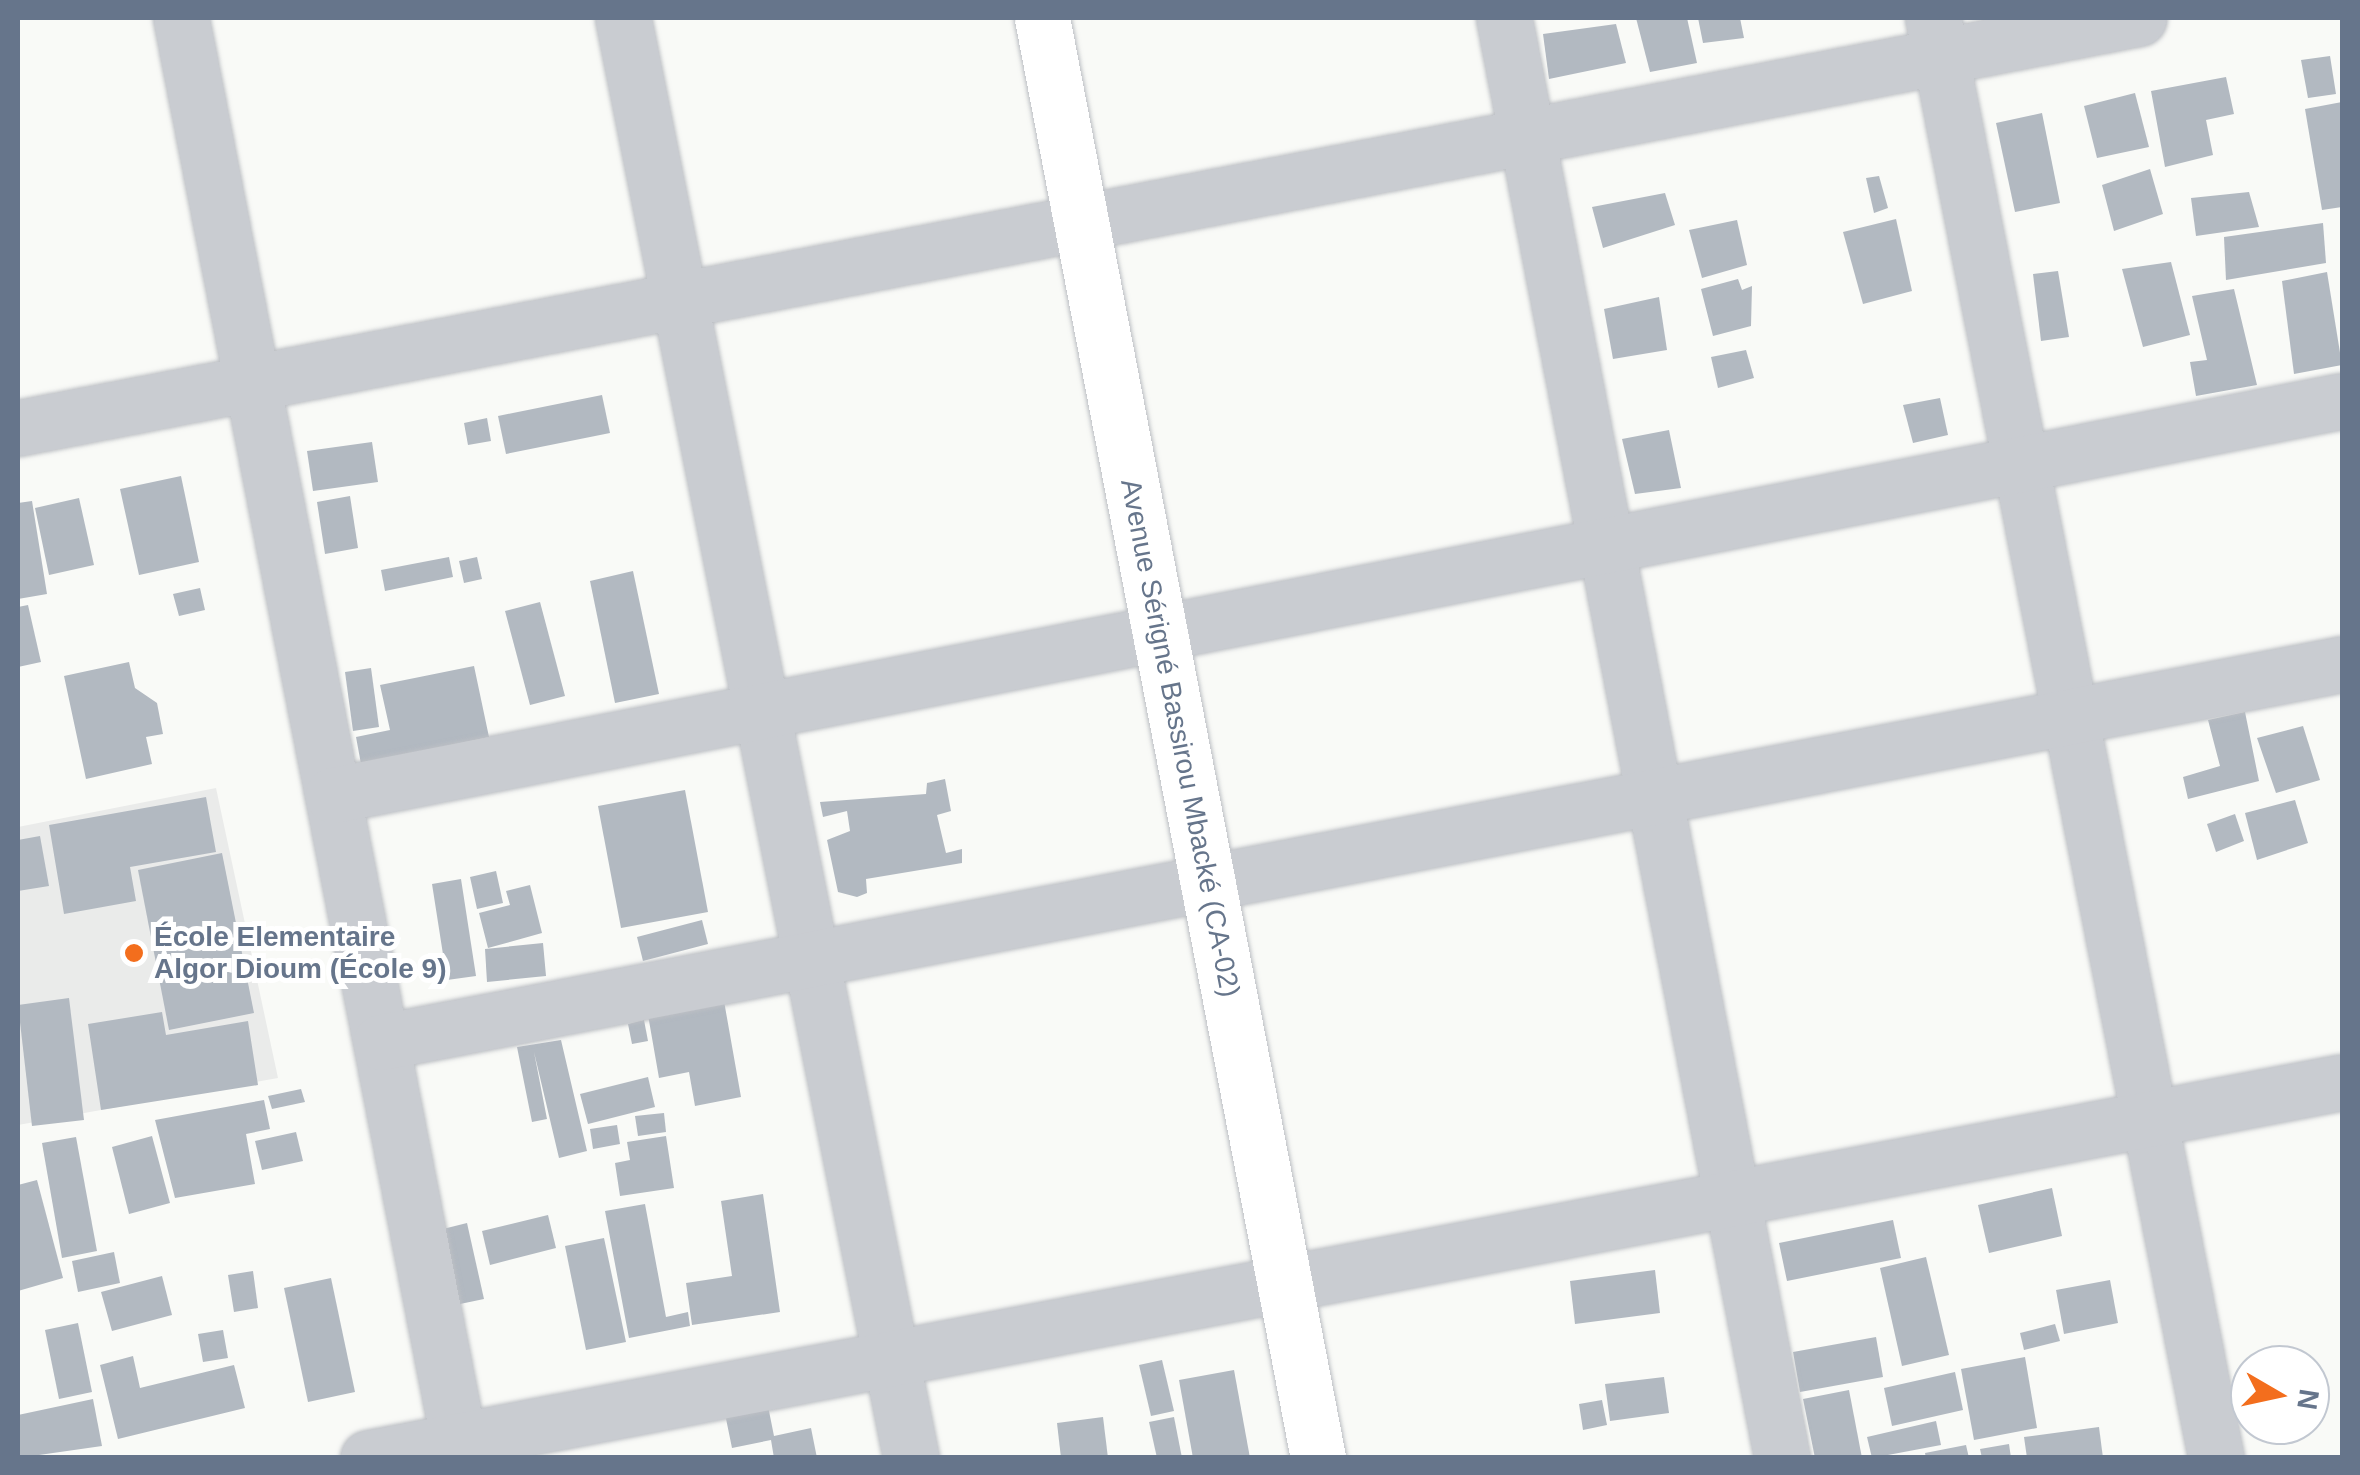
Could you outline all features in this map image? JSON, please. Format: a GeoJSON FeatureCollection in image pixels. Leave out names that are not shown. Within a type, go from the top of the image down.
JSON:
{"type":"FeatureCollection","features":[{"type":"Feature","properties":{"kind":"main road","name":"Avenue Sérigné Bassirou Mbacké (CA-02)"},"geometry":{"type":"LineString","coordinates":[[1042,18],[1318,1458]]}},
{"type":"Feature","properties":{"kind":"street"},"geometry":{"type":"LineString","coordinates":[[180,18],[460,1449]]}},
{"type":"Feature","properties":{"kind":"street"},"geometry":{"type":"LineString","coordinates":[[623,18],[910,1458]]}},
{"type":"Feature","properties":{"kind":"street"},"geometry":{"type":"LineString","coordinates":[[1504,18],[1610,545],[1782,1458]]}},
{"type":"Feature","properties":{"kind":"street"},"geometry":{"type":"LineString","coordinates":[[18,428],[1527,136],[1937,37],[2139,18]]}},
{"type":"Feature","properties":{"kind":"street"},"geometry":{"type":"LineString","coordinates":[[1937,37],[2026,463],[2071,716],[2216,1458]]}},
{"type":"Feature","properties":{"kind":"street"},"geometry":{"type":"LineString","coordinates":[[333,795],[2342,401]]}},
{"type":"Feature","properties":{"kind":"street"},"geometry":{"type":"LineString","coordinates":[[381,1042],[2342,664]]}},
{"type":"Feature","properties":{"kind":"street"},"geometry":{"type":"LineString","coordinates":[[368,1458],[460,1449],[891,1358],[2342,1082]]}},
{"type":"Feature","properties":{"kind":"shaded area","name":"École Elementaire Algor Dioum (École 9)"},"geometry":{"type":"Polygon","coordinates":[[[216,788],[278,1078],[18,1125],[18,827],[216,788]]]}},
{"type":"Feature","properties":{"kind":"building"},"geometry":{"type":"Polygon","coordinates":[[[1636,18],[1687,18],[1697,63],[1650,72],[1636,18]]]}},
{"type":"Feature","properties":{"kind":"building"},"geometry":{"type":"Polygon","coordinates":[[[1698,18],[1740,18],[1744,38],[1703,43],[1698,18]]]}},
{"type":"Feature","properties":{"kind":"building"},"geometry":{"type":"Polygon","coordinates":[[[1616,24],[1626,63],[1549,79],[1543,34],[1616,24]]]}},
{"type":"Feature","properties":{"kind":"building"},"geometry":{"type":"Polygon","coordinates":[[[2330,56],[2336,94],[2308,98],[2301,60],[2330,56]]]}},
{"type":"Feature","properties":{"kind":"building"},"geometry":{"type":"Polygon","coordinates":[[[2226,77],[2234,114],[2206,120],[2213,155],[2165,167],[2151,91],[2226,77]]]}},
{"type":"Feature","properties":{"kind":"building"},"geometry":{"type":"Polygon","coordinates":[[[2135,93],[2149,147],[2097,158],[2084,106],[2135,93]]]}},
{"type":"Feature","properties":{"kind":"building"},"geometry":{"type":"Polygon","coordinates":[[[2342,102],[2342,207],[2322,210],[2305,109],[2342,102]]]}},
{"type":"Feature","properties":{"kind":"building"},"geometry":{"type":"Polygon","coordinates":[[[2042,113],[2060,203],[2015,212],[1996,123],[2042,113]]]}},
{"type":"Feature","properties":{"kind":"building"},"geometry":{"type":"Polygon","coordinates":[[[2150,169],[2163,214],[2114,231],[2102,185],[2150,169]]]}},
{"type":"Feature","properties":{"kind":"building"},"geometry":{"type":"Polygon","coordinates":[[[1879,176],[1888,208],[1874,213],[1866,178],[1879,176]]]}},
{"type":"Feature","properties":{"kind":"building"},"geometry":{"type":"Polygon","coordinates":[[[2249,192],[2259,227],[2196,236],[2191,198],[2249,192]]]}},
{"type":"Feature","properties":{"kind":"building"},"geometry":{"type":"Polygon","coordinates":[[[1665,193],[1675,225],[1603,248],[1592,207],[1665,193]]]}},
{"type":"Feature","properties":{"kind":"building"},"geometry":{"type":"Polygon","coordinates":[[[1896,219],[1912,291],[1863,304],[1843,232],[1896,219]]]}},
{"type":"Feature","properties":{"kind":"building"},"geometry":{"type":"Polygon","coordinates":[[[1737,220],[1747,265],[1702,278],[1689,230],[1737,220]]]}},
{"type":"Feature","properties":{"kind":"building"},"geometry":{"type":"Polygon","coordinates":[[[2323,223],[2326,263],[2226,280],[2224,237],[2323,223]]]}},
{"type":"Feature","properties":{"kind":"building"},"geometry":{"type":"Polygon","coordinates":[[[2171,262],[2190,335],[2143,347],[2122,269],[2171,262]]]}},
{"type":"Feature","properties":{"kind":"building"},"geometry":{"type":"Polygon","coordinates":[[[2058,271],[2069,337],[2041,341],[2033,274],[2058,271]]]}},
{"type":"Feature","properties":{"kind":"building"},"geometry":{"type":"Polygon","coordinates":[[[2327,272],[2342,365],[2294,374],[2282,281],[2327,272]]]}},
{"type":"Feature","properties":{"kind":"building"},"geometry":{"type":"Polygon","coordinates":[[[1738,279],[1742,290],[1752,286],[1751,326],[1713,336],[1701,289],[1738,279]]]}},
{"type":"Feature","properties":{"kind":"building"},"geometry":{"type":"Polygon","coordinates":[[[2234,289],[2257,385],[2196,396],[2190,362],[2207,360],[2192,296],[2234,289]]]}},
{"type":"Feature","properties":{"kind":"building"},"geometry":{"type":"Polygon","coordinates":[[[1659,297],[1667,350],[1613,359],[1604,309],[1659,297]]]}},
{"type":"Feature","properties":{"kind":"building"},"geometry":{"type":"Polygon","coordinates":[[[1746,350],[1754,378],[1718,388],[1711,357],[1746,350]]]}},
{"type":"Feature","properties":{"kind":"building"},"geometry":{"type":"Polygon","coordinates":[[[602,395],[610,433],[506,454],[498,416],[602,395]]]}},
{"type":"Feature","properties":{"kind":"building"},"geometry":{"type":"Polygon","coordinates":[[[1940,398],[1948,435],[1913,443],[1903,405],[1940,398]]]}},
{"type":"Feature","properties":{"kind":"building"},"geometry":{"type":"Polygon","coordinates":[[[487,418],[491,441],[468,445],[464,423],[487,418]]]}},
{"type":"Feature","properties":{"kind":"building"},"geometry":{"type":"Polygon","coordinates":[[[1669,430],[1681,488],[1635,494],[1622,439],[1669,430]]]}},
{"type":"Feature","properties":{"kind":"building"},"geometry":{"type":"Polygon","coordinates":[[[372,442],[378,482],[313,491],[307,451],[372,442]]]}},
{"type":"Feature","properties":{"kind":"building"},"geometry":{"type":"Polygon","coordinates":[[[181,476],[199,562],[139,575],[120,489],[181,476]]]}},
{"type":"Feature","properties":{"kind":"building"},"geometry":{"type":"Polygon","coordinates":[[[350,496],[358,548],[325,554],[317,502],[350,496]]]}},
{"type":"Feature","properties":{"kind":"building"},"geometry":{"type":"Polygon","coordinates":[[[79,498],[94,565],[49,575],[35,508],[79,498]]]}},
{"type":"Feature","properties":{"kind":"building"},"geometry":{"type":"Polygon","coordinates":[[[32,501],[47,594],[18,599],[18,503],[32,501]]]}},
{"type":"Feature","properties":{"kind":"building"},"geometry":{"type":"Polygon","coordinates":[[[449,557],[453,577],[385,591],[381,570],[449,557]]]}},
{"type":"Feature","properties":{"kind":"building"},"geometry":{"type":"Polygon","coordinates":[[[477,557],[482,579],[464,583],[459,561],[477,557]]]}},
{"type":"Feature","properties":{"kind":"building"},"geometry":{"type":"Polygon","coordinates":[[[633,571],[659,694],[615,703],[590,581],[633,571]]]}},
{"type":"Feature","properties":{"kind":"building"},"geometry":{"type":"Polygon","coordinates":[[[200,588],[205,610],[179,616],[173,594],[200,588]]]}},
{"type":"Feature","properties":{"kind":"building"},"geometry":{"type":"Polygon","coordinates":[[[540,602],[565,696],[530,705],[505,611],[540,602]]]}},
{"type":"Feature","properties":{"kind":"building"},"geometry":{"type":"Polygon","coordinates":[[[28,605],[41,662],[18,667],[18,607],[28,605]]]}},
{"type":"Feature","properties":{"kind":"building"},"geometry":{"type":"Polygon","coordinates":[[[129,662],[135,688],[157,703],[163,734],[146,737],[152,764],[86,779],[64,676],[129,662]]]}},
{"type":"Feature","properties":{"kind":"building"},"geometry":{"type":"Polygon","coordinates":[[[474,666],[489,737],[361,764],[356,737],[390,730],[380,685],[474,666]]]}},
{"type":"Feature","properties":{"kind":"building"},"geometry":{"type":"Polygon","coordinates":[[[371,668],[379,727],[353,731],[345,672],[371,668]]]}},
{"type":"Feature","properties":{"kind":"building"},"geometry":{"type":"Polygon","coordinates":[[[2245,712],[2259,781],[2188,799],[2183,777],[2220,766],[2208,720],[2245,712]]]}},
{"type":"Feature","properties":{"kind":"building"},"geometry":{"type":"Polygon","coordinates":[[[2303,726],[2320,780],[2276,793],[2257,738],[2303,726]]]}},
{"type":"Feature","properties":{"kind":"building"},"geometry":{"type":"Polygon","coordinates":[[[945,779],[951,811],[937,815],[946,853],[962,849],[962,863],[866,879],[867,893],[857,897],[838,892],[827,840],[850,831],[847,811],[823,817],[820,802],[926,794],[927,783],[945,779]]]}},
{"type":"Feature","properties":{"kind":"building"},"geometry":{"type":"Polygon","coordinates":[[[685,790],[708,912],[621,928],[598,806],[685,790]]]}},
{"type":"Feature","properties":{"kind":"building"},"geometry":{"type":"Polygon","coordinates":[[[206,797],[216,852],[130,867],[136,901],[64,914],[49,825],[206,797]]]}},
{"type":"Feature","properties":{"kind":"building"},"geometry":{"type":"Polygon","coordinates":[[[2295,800],[2308,843],[2257,860],[2245,813],[2295,800]]]}},
{"type":"Feature","properties":{"kind":"building"},"geometry":{"type":"Polygon","coordinates":[[[2235,814],[2244,841],[2216,852],[2207,824],[2235,814]]]}},
{"type":"Feature","properties":{"kind":"building"},"geometry":{"type":"Polygon","coordinates":[[[40,836],[49,886],[18,891],[18,840],[40,836]]]}},
{"type":"Feature","properties":{"kind":"building"},"geometry":{"type":"Polygon","coordinates":[[[222,853],[254,1013],[169,1030],[138,870],[222,853]]]}},
{"type":"Feature","properties":{"kind":"building"},"geometry":{"type":"Polygon","coordinates":[[[496,871],[503,903],[477,909],[470,877],[496,871]]]}},
{"type":"Feature","properties":{"kind":"building"},"geometry":{"type":"Polygon","coordinates":[[[461,879],[476,976],[447,980],[432,884],[461,879]]]}},
{"type":"Feature","properties":{"kind":"building"},"geometry":{"type":"Polygon","coordinates":[[[530,885],[542,933],[488,948],[479,913],[510,905],[506,891],[530,885]]]}},
{"type":"Feature","properties":{"kind":"building"},"geometry":{"type":"Polygon","coordinates":[[[702,920],[708,944],[643,961],[637,937],[702,920]]]}},
{"type":"Feature","properties":{"kind":"building"},"geometry":{"type":"Polygon","coordinates":[[[543,943],[546,976],[487,982],[485,949],[543,943]]]}},
{"type":"Feature","properties":{"kind":"building"},"geometry":{"type":"Polygon","coordinates":[[[69,998],[84,1120],[32,1126],[18,1005],[69,998]]]}},
{"type":"Feature","properties":{"kind":"building"},"geometry":{"type":"Polygon","coordinates":[[[724,1001],[741,1097],[695,1106],[689,1072],[659,1078],[648,1015],[724,1001]]]}},
{"type":"Feature","properties":{"kind":"building"},"geometry":{"type":"Polygon","coordinates":[[[162,1012],[166,1035],[248,1021],[258,1085],[101,1110],[88,1024],[162,1012]]]}},
{"type":"Feature","properties":{"kind":"building"},"geometry":{"type":"Polygon","coordinates":[[[644,1020],[648,1041],[632,1044],[628,1024],[644,1020]]]}},
{"type":"Feature","properties":{"kind":"building"},"geometry":{"type":"Polygon","coordinates":[[[561,1040],[587,1151],[559,1158],[534,1052],[547,1119],[532,1122],[517,1047],[561,1040]]]}},
{"type":"Feature","properties":{"kind":"building"},"geometry":{"type":"Polygon","coordinates":[[[648,1077],[655,1107],[588,1124],[580,1094],[648,1077]]]}},
{"type":"Feature","properties":{"kind":"building"},"geometry":{"type":"Polygon","coordinates":[[[301,1089],[305,1102],[272,1109],[268,1096],[301,1089]]]}},
{"type":"Feature","properties":{"kind":"building"},"geometry":{"type":"Polygon","coordinates":[[[264,1100],[270,1129],[246,1134],[255,1184],[175,1198],[155,1120],[264,1100]]]}},
{"type":"Feature","properties":{"kind":"building"},"geometry":{"type":"Polygon","coordinates":[[[664,1113],[666,1132],[638,1136],[635,1116],[664,1113]]]}},
{"type":"Feature","properties":{"kind":"building"},"geometry":{"type":"Polygon","coordinates":[[[617,1125],[620,1144],[593,1149],[590,1129],[617,1125]]]}},
{"type":"Feature","properties":{"kind":"building"},"geometry":{"type":"Polygon","coordinates":[[[296,1132],[303,1161],[262,1170],[255,1141],[296,1132]]]}},
{"type":"Feature","properties":{"kind":"building"},"geometry":{"type":"Polygon","coordinates":[[[152,1136],[170,1203],[129,1214],[112,1147],[152,1136]]]}},
{"type":"Feature","properties":{"kind":"building"},"geometry":{"type":"Polygon","coordinates":[[[666,1136],[674,1188],[620,1196],[615,1163],[630,1160],[627,1142],[666,1136]]]}},
{"type":"Feature","properties":{"kind":"building"},"geometry":{"type":"Polygon","coordinates":[[[76,1137],[97,1251],[62,1258],[42,1143],[76,1137]]]}},
{"type":"Feature","properties":{"kind":"building"},"geometry":{"type":"Polygon","coordinates":[[[37,1180],[63,1278],[18,1291],[18,1185],[37,1180]]]}},
{"type":"Feature","properties":{"kind":"building"},"geometry":{"type":"Polygon","coordinates":[[[2052,1188],[2062,1236],[1989,1253],[1978,1205],[2052,1188]]]}},
{"type":"Feature","properties":{"kind":"building"},"geometry":{"type":"Polygon","coordinates":[[[763,1194],[780,1312],[692,1325],[686,1283],[732,1276],[721,1201],[763,1194]]]}},
{"type":"Feature","properties":{"kind":"building"},"geometry":{"type":"Polygon","coordinates":[[[645,1204],[666,1317],[688,1312],[690,1326],[629,1338],[605,1211],[645,1204]]]}},
{"type":"Feature","properties":{"kind":"building"},"geometry":{"type":"Polygon","coordinates":[[[548,1215],[556,1248],[490,1265],[482,1231],[548,1215]]]}},
{"type":"Feature","properties":{"kind":"building"},"geometry":{"type":"Polygon","coordinates":[[[1893,1220],[1901,1258],[1787,1281],[1779,1243],[1893,1220]]]}},
{"type":"Feature","properties":{"kind":"building"},"geometry":{"type":"Polygon","coordinates":[[[467,1223],[484,1299],[460,1304],[443,1229],[467,1223]]]}},
{"type":"Feature","properties":{"kind":"building"},"geometry":{"type":"Polygon","coordinates":[[[604,1238],[626,1342],[586,1350],[565,1246],[604,1238]]]}},
{"type":"Feature","properties":{"kind":"building"},"geometry":{"type":"Polygon","coordinates":[[[114,1252],[120,1283],[78,1292],[72,1261],[114,1252]]]}},
{"type":"Feature","properties":{"kind":"building"},"geometry":{"type":"Polygon","coordinates":[[[1926,1257],[1949,1355],[1902,1366],[1880,1268],[1926,1257]]]}},
{"type":"Feature","properties":{"kind":"building"},"geometry":{"type":"Polygon","coordinates":[[[1655,1270],[1660,1313],[1575,1324],[1570,1281],[1655,1270]]]}},
{"type":"Feature","properties":{"kind":"building"},"geometry":{"type":"Polygon","coordinates":[[[253,1271],[258,1308],[234,1312],[228,1275],[253,1271]]]}},
{"type":"Feature","properties":{"kind":"building"},"geometry":{"type":"Polygon","coordinates":[[[162,1276],[172,1315],[112,1331],[101,1292],[162,1276]]]}},
{"type":"Feature","properties":{"kind":"building"},"geometry":{"type":"Polygon","coordinates":[[[331,1278],[355,1392],[308,1402],[284,1288],[331,1278]]]}},
{"type":"Feature","properties":{"kind":"building"},"geometry":{"type":"Polygon","coordinates":[[[2110,1280],[2118,1323],[2064,1334],[2056,1290],[2110,1280]]]}},
{"type":"Feature","properties":{"kind":"building"},"geometry":{"type":"Polygon","coordinates":[[[78,1323],[92,1392],[59,1399],[45,1330],[78,1323]]]}},
{"type":"Feature","properties":{"kind":"building"},"geometry":{"type":"Polygon","coordinates":[[[2055,1324],[2060,1341],[2024,1350],[2020,1333],[2055,1324]]]}},
{"type":"Feature","properties":{"kind":"building"},"geometry":{"type":"Polygon","coordinates":[[[223,1330],[228,1358],[203,1362],[198,1334],[223,1330]]]}},
{"type":"Feature","properties":{"kind":"building"},"geometry":{"type":"Polygon","coordinates":[[[1876,1337],[1883,1377],[1800,1392],[1793,1352],[1876,1337]]]}},
{"type":"Feature","properties":{"kind":"building"},"geometry":{"type":"Polygon","coordinates":[[[133,1356],[140,1388],[234,1365],[245,1408],[118,1439],[100,1365],[133,1356]]]}},
{"type":"Feature","properties":{"kind":"building"},"geometry":{"type":"Polygon","coordinates":[[[2025,1357],[2037,1428],[1974,1440],[1961,1369],[2025,1357]]]}},
{"type":"Feature","properties":{"kind":"building"},"geometry":{"type":"Polygon","coordinates":[[[1162,1360],[1174,1411],[1151,1416],[1139,1365],[1162,1360]]]}},
{"type":"Feature","properties":{"kind":"building"},"geometry":{"type":"Polygon","coordinates":[[[1234,1370],[1250,1458],[1193,1458],[1179,1380],[1234,1370]]]}},
{"type":"Feature","properties":{"kind":"building"},"geometry":{"type":"Polygon","coordinates":[[[1955,1372],[1963,1410],[1892,1426],[1884,1388],[1955,1372]]]}},
{"type":"Feature","properties":{"kind":"building"},"geometry":{"type":"Polygon","coordinates":[[[1664,1377],[1669,1413],[1610,1421],[1605,1384],[1664,1377]]]}},
{"type":"Feature","properties":{"kind":"building"},"geometry":{"type":"Polygon","coordinates":[[[1849,1390],[1862,1458],[1815,1458],[1803,1399],[1849,1390]]]}},
{"type":"Feature","properties":{"kind":"building"},"geometry":{"type":"Polygon","coordinates":[[[93,1399],[102,1446],[18,1458],[18,1415],[93,1399]]]}},
{"type":"Feature","properties":{"kind":"building"},"geometry":{"type":"Polygon","coordinates":[[[1602,1400],[1607,1425],[1583,1430],[1579,1404],[1602,1400]]]}},
{"type":"Feature","properties":{"kind":"building"},"geometry":{"type":"Polygon","coordinates":[[[767,1401],[774,1436],[811,1428],[817,1458],[774,1458],[771,1440],[732,1448],[724,1409],[767,1401]]]}},
{"type":"Feature","properties":{"kind":"building"},"geometry":{"type":"Polygon","coordinates":[[[1103,1417],[1108,1458],[1061,1458],[1057,1423],[1103,1417]]]}},
{"type":"Feature","properties":{"kind":"building"},"geometry":{"type":"Polygon","coordinates":[[[1174,1417],[1182,1458],[1157,1458],[1149,1422],[1174,1417]]]}},
{"type":"Feature","properties":{"kind":"building"},"geometry":{"type":"Polygon","coordinates":[[[1936,1421],[1941,1445],[1872,1458],[1867,1437],[1936,1421]]]}},
{"type":"Feature","properties":{"kind":"building"},"geometry":{"type":"Polygon","coordinates":[[[2099,1427],[2103,1458],[2027,1458],[2024,1437],[2099,1427]]]}},
{"type":"Feature","properties":{"kind":"building"},"geometry":{"type":"Polygon","coordinates":[[[2009,1444],[2011,1458],[1982,1458],[1980,1449],[2009,1444]]]}},
{"type":"Feature","properties":{"kind":"building"},"geometry":{"type":"Polygon","coordinates":[[[1966,1445],[1969,1458],[1926,1458],[1925,1453],[1966,1445]]]}},
{"type":"Feature","properties":{"kind":"place","name":"École Elementaire Algor Dioum (École 9)"},"geometry":{"type":"Point","coordinates":[134,953]}}]}
